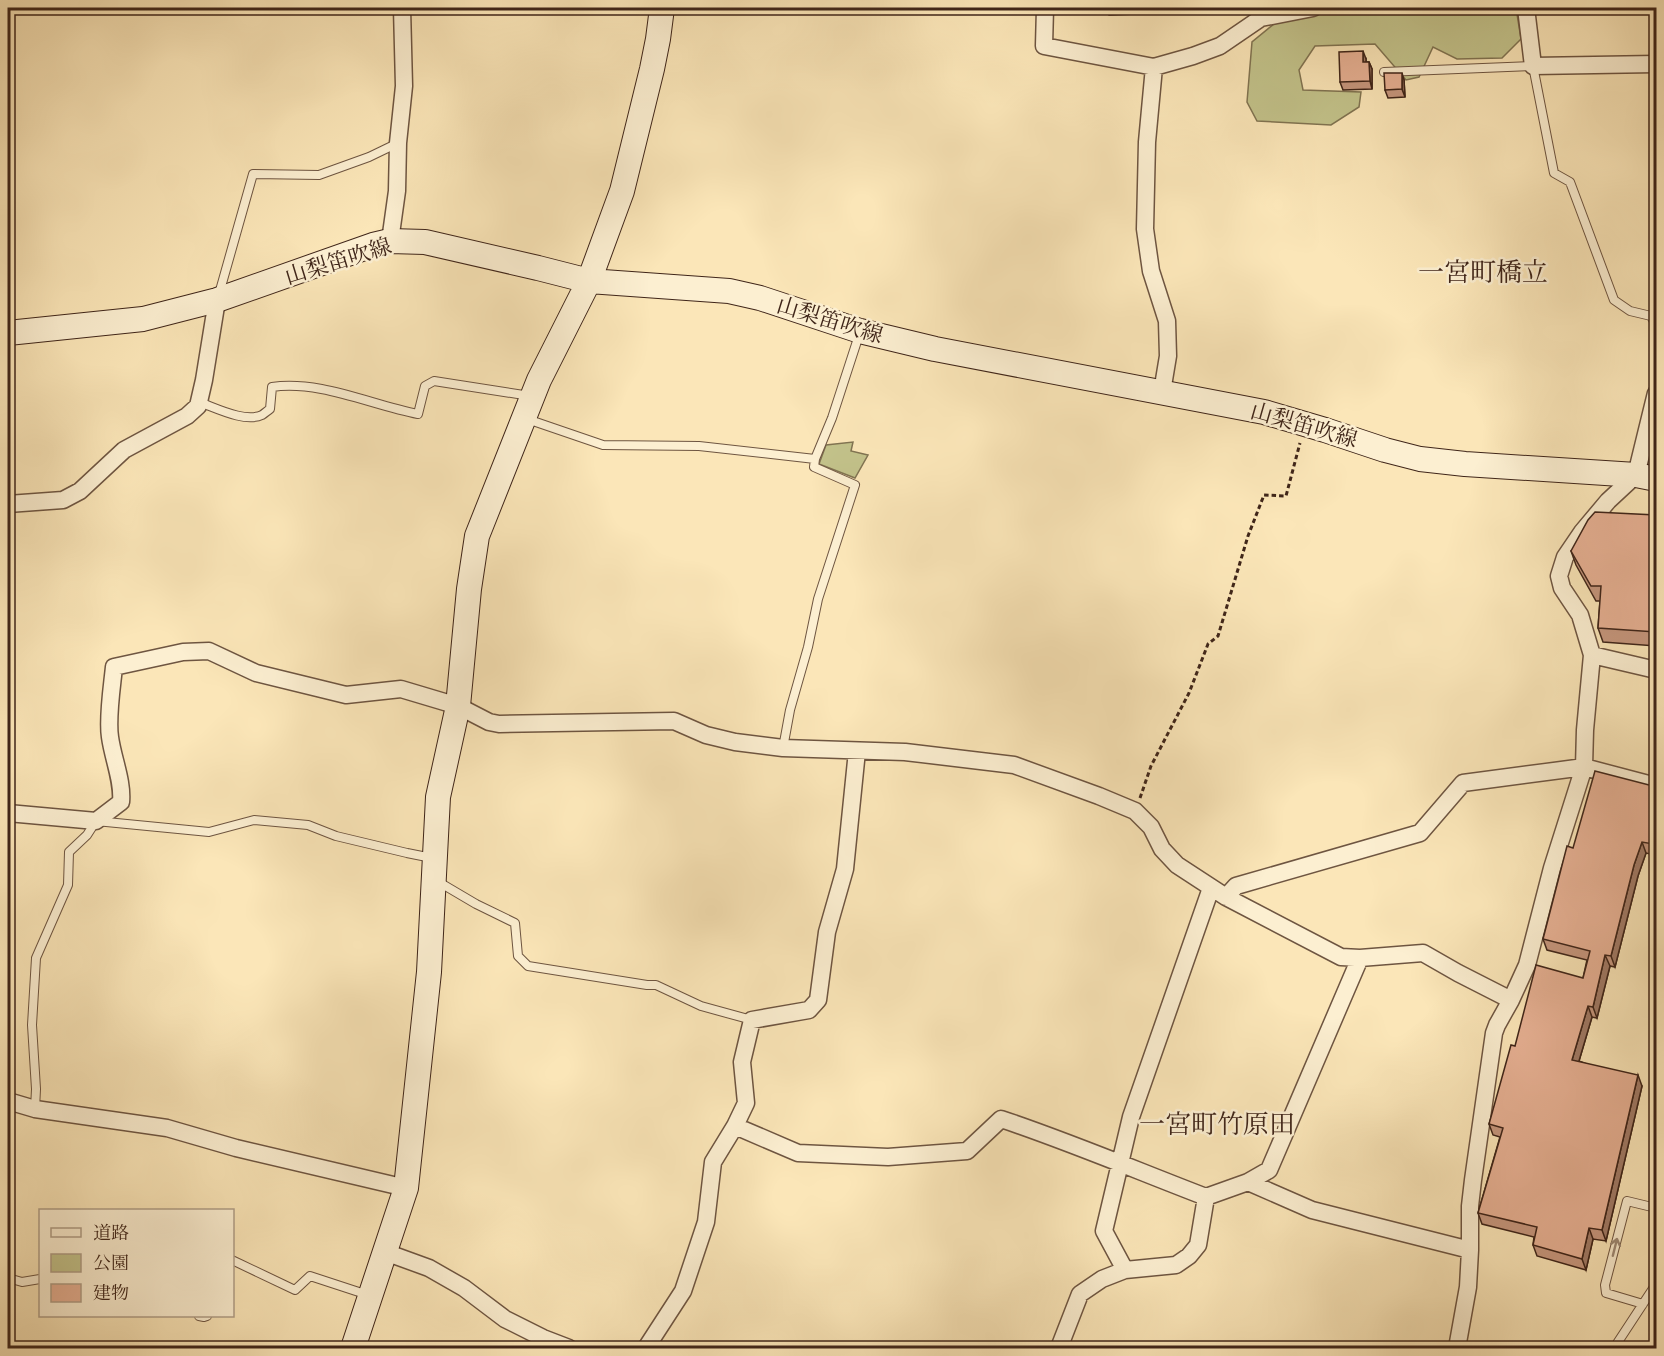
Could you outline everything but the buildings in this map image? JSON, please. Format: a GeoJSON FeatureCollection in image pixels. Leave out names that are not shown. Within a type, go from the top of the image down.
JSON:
{"type":"FeatureCollection","features":[{"type":"Feature","properties":{"kind":"main road"},"geometry":{"type":"LineString","coordinates":[[353,1348],[406,1188],[429,972],[438,797],[458,706],[469,589],[477,536],[539,380],[589,281],[622,191],[652,69],[662,8]]}},
{"type":"Feature","properties":{"kind":"main road","name":"山梨笛吹線"},"geometry":{"type":"LineString","coordinates":[[8,333],[143,319],[217,300],[349,253],[390,241],[425,242],[589,281],[729,291],[760,298],[860,331],[935,349],[1264,412],[1420,459],[1646,477]]}},
{"type":"Feature","properties":{"kind":"street"},"geometry":{"type":"LineString","coordinates":[[390,241],[397,191],[398,143],[404,86],[402,8]]}},
{"type":"Feature","properties":{"kind":"street"},"geometry":{"type":"LineString","coordinates":[[1045,8],[1044,46],[1154,67],[1220,46],[1261,18],[1313,8]]}},
{"type":"Feature","properties":{"kind":"street"},"geometry":{"type":"LineString","coordinates":[[1526,8],[1533,66],[1656,64]]}},
{"type":"Feature","properties":{"kind":"street"},"geometry":{"type":"LineString","coordinates":[[1154,67],[1147,142],[1146,229],[1151,271],[1167,321],[1168,356],[1162,392]]}},
{"type":"Feature","properties":{"kind":"street"},"geometry":{"type":"LineString","coordinates":[[8,504],[63,500],[80,491],[124,450],[187,416],[198,406],[217,300]]}},
{"type":"Feature","properties":{"kind":"street"},"geometry":{"type":"LineString","coordinates":[[1457,1348],[1468,1287],[1470,1206],[1494,1033],[1527,965],[1552,868],[1584,767],[1592,656],[1580,615],[1562,588],[1559,576],[1565,557],[1608,501],[1646,477],[1656,393]]}},
{"type":"Feature","properties":{"kind":"street"},"geometry":{"type":"LineString","coordinates":[[8,813],[96,821],[121,802],[122,794],[109,734],[114,667],[183,652],[209,651],[256,673],[346,695],[401,689],[458,706],[489,722],[674,721],[706,735],[735,742],[783,748],[905,752],[1014,765],[1135,811],[1151,827],[1162,849],[1177,865],[1226,897],[1341,957],[1360,958],[1423,953],[1511,1000]]}},
{"type":"Feature","properties":{"kind":"street"},"geometry":{"type":"LineString","coordinates":[[1592,656],[1656,670]]}},
{"type":"Feature","properties":{"kind":"street"},"geometry":{"type":"LineString","coordinates":[[646,1348],[683,1291],[706,1222],[713,1162],[746,1103],[742,1062],[752,1020],[809,1010],[818,1000],[827,932],[845,869],[857,751]]}},
{"type":"Feature","properties":{"kind":"street"},"geometry":{"type":"LineString","coordinates":[[1226,897],[1236,886],[1420,833],[1463,783],[1584,767],[1656,786]]}},
{"type":"Feature","properties":{"kind":"street"},"geometry":{"type":"LineString","coordinates":[[1125,1270],[1104,1231],[1131,1117],[1211,888]]}},
{"type":"Feature","properties":{"kind":"street"},"geometry":{"type":"LineString","coordinates":[[735,1126],[798,1153],[888,1157],[967,1151],[1001,1119],[1046,1134],[1206,1197],[1248,1182],[1269,1170],[1360,958]]}},
{"type":"Feature","properties":{"kind":"street"},"geometry":{"type":"LineString","coordinates":[[8,1101],[35,1109],[167,1128],[236,1148],[406,1188]]}},
{"type":"Feature","properties":{"kind":"street"},"geometry":{"type":"LineString","coordinates":[[1248,1182],[1312,1210],[1470,1250]]}},
{"type":"Feature","properties":{"kind":"street"},"geometry":{"type":"LineString","coordinates":[[1059,1348],[1080,1294],[1102,1279],[1125,1270],[1176,1265],[1189,1256],[1198,1245],[1206,1197]]}},
{"type":"Feature","properties":{"kind":"street"},"geometry":{"type":"LineString","coordinates":[[385,1252],[429,1268],[464,1288],[505,1319],[569,1348]]}},
{"type":"Feature","properties":{"kind":"lane"},"geometry":{"type":"LineString","coordinates":[[1384,72],[1533,66],[1554,173],[1570,182],[1614,300],[1630,311],[1651,316],[1656,326]]}},
{"type":"Feature","properties":{"kind":"lane"},"geometry":{"type":"LineString","coordinates":[[217,300],[254,174],[319,175],[369,157],[398,143]]}},
{"type":"Feature","properties":{"kind":"lane"},"geometry":{"type":"LineString","coordinates":[[783,748],[790,710],[818,599],[855,485],[814,467],[860,331]]}},
{"type":"Feature","properties":{"kind":"lane"},"geometry":{"type":"LineString","coordinates":[[199,402],[235,415],[250,417],[262,415],[270,408],[272,387],[286,385],[334,391],[418,414],[425,386],[434,381],[529,407],[603,445],[699,446],[815,459]]}},
{"type":"Feature","properties":{"kind":"lane"},"geometry":{"type":"LineString","coordinates":[[35,1109],[32,1025],[36,958],[68,885],[69,852],[87,835],[96,821],[209,832],[254,820],[308,825],[336,836],[407,854],[435,869],[476,904],[515,923],[518,956],[528,966],[656,985],[701,1006],[752,1020]]}},
{"type":"Feature","properties":{"kind":"lane"},"geometry":{"type":"LineString","coordinates":[[1643,1304],[1606,1293],[1605,1284],[1627,1201],[1656,1208]]}},
{"type":"Feature","properties":{"kind":"lane"},"geometry":{"type":"LineString","coordinates":[[234,1261],[295,1290],[310,1276],[371,1296]]}},
{"type":"Feature","properties":{"kind":"lane"},"geometry":{"type":"LineString","coordinates":[[8,1278],[22,1282],[39,1279]]}},
{"type":"Feature","properties":{"kind":"lane"},"geometry":{"type":"LineString","coordinates":[[1614,1348],[1656,1284]]}},
{"type":"Feature","properties":{"kind":"path"},"geometry":{"type":"LineString","coordinates":[[1135,811],[1151,766],[1189,693],[1208,645],[1218,636],[1248,536],[1264,495],[1286,496],[1305,423]]}},
{"type":"Feature","properties":{"kind":"green space"},"geometry":{"type":"Polygon","coordinates":[[[1351,8],[1516,8],[1521,39],[1502,58],[1457,59],[1433,47],[1419,77],[1406,80],[1375,44],[1315,46],[1299,70],[1303,90],[1361,92],[1359,107],[1331,125],[1257,121],[1247,102],[1252,42],[1280,19],[1351,8]]]}},
{"type":"Feature","properties":{"kind":"green space"},"geometry":{"type":"Polygon","coordinates":[[[853,442],[851,451],[868,455],[855,478],[819,464],[826,445],[853,442]]]}},
{"type":"Feature","properties":{"kind":"district","name":"一宮町橋立"},"geometry":{"type":"Point","coordinates":[1483,272]}},
{"type":"Feature","properties":{"kind":"district","name":"一宮町竹原田"},"geometry":{"type":"Point","coordinates":[1217,1124]}}]}
